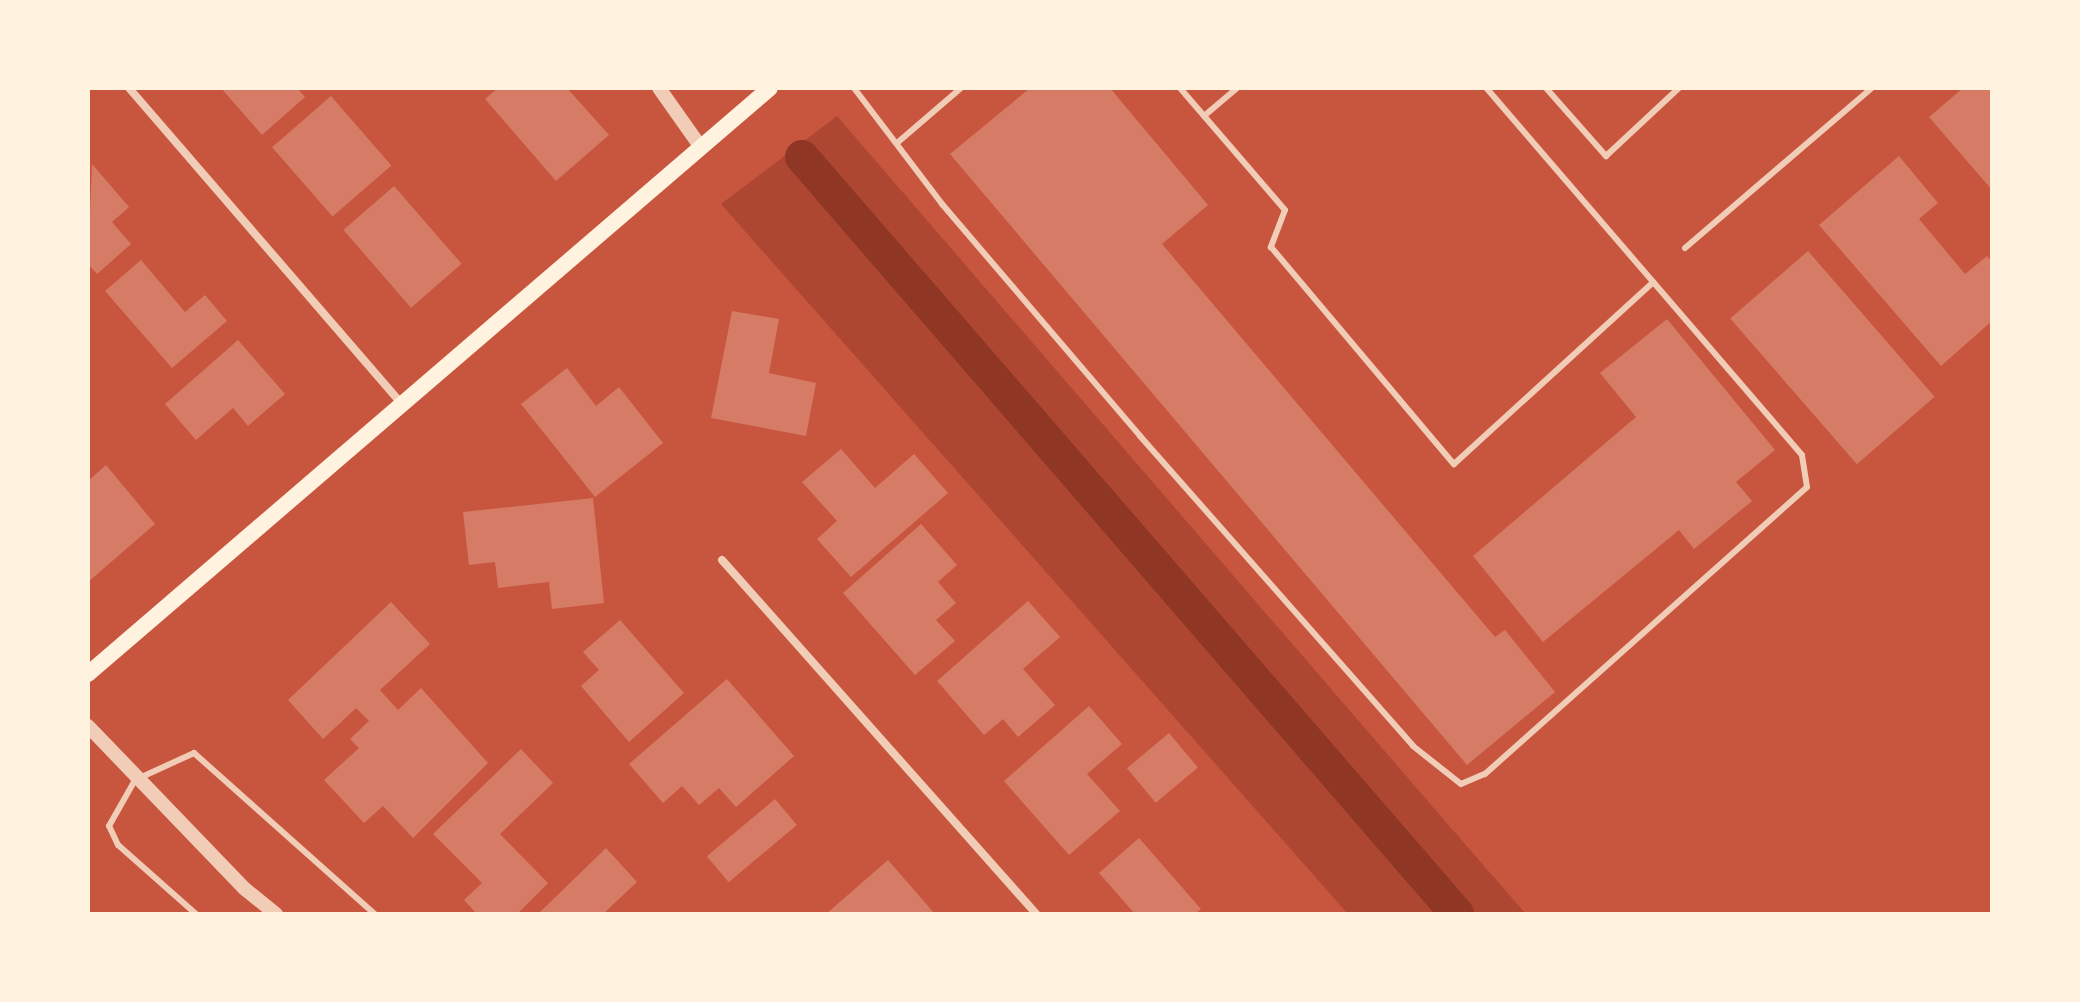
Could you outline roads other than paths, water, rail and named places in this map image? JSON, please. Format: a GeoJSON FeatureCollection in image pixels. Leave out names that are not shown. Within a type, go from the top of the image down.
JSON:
{"type":"FeatureCollection","features":[{"type":"Feature","properties":{"kind":"main road"},"geometry":{"type":"LineString","coordinates":[[88,674],[400,402],[770,88]]}},
{"type":"Feature","properties":{"kind":"street"},"geometry":{"type":"LineString","coordinates":[[129,88],[400,402]]}},
{"type":"Feature","properties":{"kind":"street"},"geometry":{"type":"LineString","coordinates":[[659,88],[700,146]]}},
{"type":"Feature","properties":{"kind":"street"},"geometry":{"type":"LineString","coordinates":[[722,560],[1036,914]]}},
{"type":"Feature","properties":{"kind":"street"},"geometry":{"type":"LineString","coordinates":[[88,726],[135,780],[276,914]]}},
{"type":"Feature","properties":{"kind":"lane"},"geometry":{"type":"LineString","coordinates":[[854,88],[942,204],[1140,436],[1413,746],[1461,784],[1485,774],[1807,487],[1802,455],[1486,88]]}},
{"type":"Feature","properties":{"kind":"lane"},"geometry":{"type":"LineString","coordinates":[[897,143],[961,88]]}},
{"type":"Feature","properties":{"kind":"lane"},"geometry":{"type":"LineString","coordinates":[[1180,88],[1285,210],[1271,247],[1454,464],[1653,282]]}},
{"type":"Feature","properties":{"kind":"lane"},"geometry":{"type":"LineString","coordinates":[[1204,116],[1237,88]]}},
{"type":"Feature","properties":{"kind":"lane"},"geometry":{"type":"LineString","coordinates":[[1546,88],[1606,156],[1679,88]]}},
{"type":"Feature","properties":{"kind":"lane"},"geometry":{"type":"LineString","coordinates":[[1685,248],[1872,88]]}},
{"type":"Feature","properties":{"kind":"lane"},"geometry":{"type":"LineString","coordinates":[[196,914],[118,845],[111,817],[135,780],[194,753],[375,914]]}},
{"type":"Feature","properties":{"kind":"waterway"},"geometry":{"type":"LineString","coordinates":[[802,157],[1457,914]]}}]}
